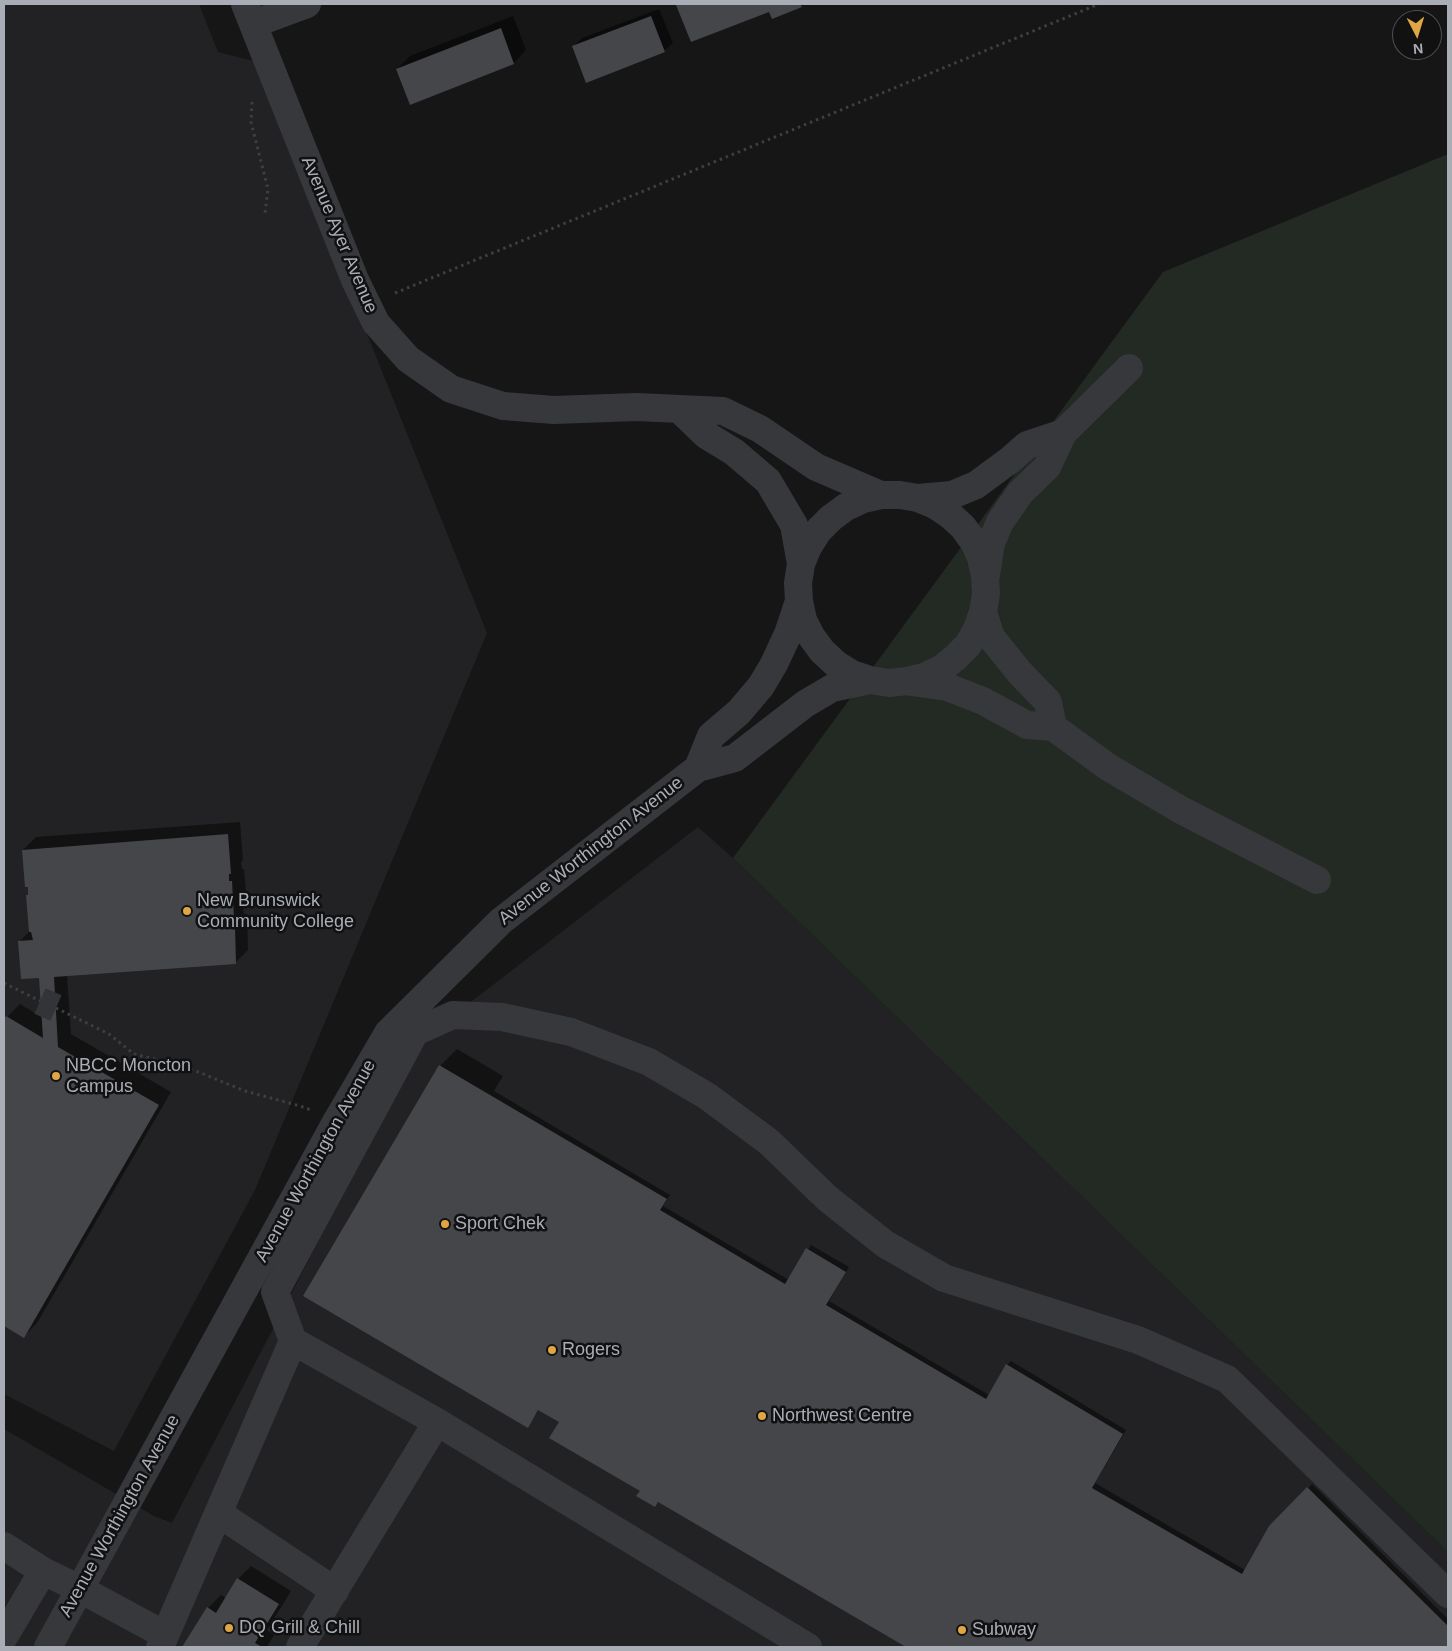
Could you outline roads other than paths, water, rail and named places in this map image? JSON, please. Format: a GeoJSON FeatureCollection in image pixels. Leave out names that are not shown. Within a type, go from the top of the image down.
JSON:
{"type":"FeatureCollection","features":[{"type":"Feature","properties":{"kind":"street"},"geometry":{"type":"LineString","coordinates":[[249,14],[307,4]]}},
{"type":"Feature","properties":{"kind":"street","name":"Avenue Ayer Avenue"},"geometry":{"type":"LineString","coordinates":[[249,14],[355,280],[376,324],[408,359],[451,389],[502,406],[554,410],[637,407],[723,411],[760,429],[816,467],[881,495]]}},
{"type":"Feature","properties":{"kind":"street"},"geometry":{"type":"LineString","coordinates":[[1063,433],[1027,445],[976,485],[952,496],[918,498],[900,495],[881,495],[863,499],[846,507],[831,518],[818,531],[808,547],[801,564],[798,583],[799,602],[803,620],[822,652],[852,674],[870,680],[889,683],[924,677],[941,669],[955,658],[968,645],[977,629],[983,612],[991,542],[1000,522],[1020,493],[1047,467],[1063,433],[1129,368]]}},
{"type":"Feature","properties":{"kind":"street"},"geometry":{"type":"LineString","coordinates":[[680,410],[706,435],[734,452],[768,482],[794,525],[801,564]]}},
{"type":"Feature","properties":{"kind":"street"},"geometry":{"type":"LineString","coordinates":[[918,498],[950,514],[963,527],[974,542],[982,558],[986,576]]}},
{"type":"Feature","properties":{"kind":"street","name":"Avenue Worthington Avenue"},"geometry":{"type":"LineString","coordinates":[[698,768],[711,736],[739,712],[761,686],[788,634],[799,602]]}},
{"type":"Feature","properties":{"kind":"street"},"geometry":{"type":"LineString","coordinates":[[983,612],[991,637],[1020,673],[1048,702],[1053,727]]}},
{"type":"Feature","properties":{"kind":"street","name":"Avenue Worthington Avenue"},"geometry":{"type":"LineString","coordinates":[[48,1647],[336,1122],[388,1033],[501,921],[698,768],[735,758],[805,704],[832,688],[870,680]]}},
{"type":"Feature","properties":{"kind":"street"},"geometry":{"type":"LineString","coordinates":[[906,681],[947,686],[984,701],[1027,725],[1053,727],[1108,767],[1181,810],[1318,880]]}},
{"type":"Feature","properties":{"kind":"street"},"geometry":{"type":"LineString","coordinates":[[808,1647],[437,1422],[293,1341],[275,1292],[415,1032],[453,1015],[502,1017],[571,1032],[649,1062],[707,1096],[769,1142],[827,1198],[885,1244],[944,1278],[1138,1340],[1227,1379],[1448,1594]]}},
{"type":"Feature","properties":{"kind":"street"},"geometry":{"type":"LineString","coordinates":[[4,1546],[44,1571],[80,1589],[163,1641],[293,1341]]}},
{"type":"Feature","properties":{"kind":"street"},"geometry":{"type":"LineString","coordinates":[[300,1647],[437,1422]]}},
{"type":"Feature","properties":{"kind":"street"},"geometry":{"type":"LineString","coordinates":[[218,1513],[335,1591]]}},
{"type":"Feature","properties":{"kind":"street"},"geometry":{"type":"LineString","coordinates":[[4,1637],[44,1571]]}},
{"type":"Feature","properties":{"kind":"tunnel"},"geometry":{"type":"LineString","coordinates":[[40,1001],[56,1008]]}},
{"type":"Feature","properties":{"kind":"place","name":"New Brunswick Community College"},"geometry":{"type":"Point","coordinates":[187,911]}},
{"type":"Feature","properties":{"kind":"place","name":"NBCC Moncton Campus"},"geometry":{"type":"Point","coordinates":[56,1076]}},
{"type":"Feature","properties":{"kind":"place","name":"Sport Chek"},"geometry":{"type":"Point","coordinates":[445,1224]}},
{"type":"Feature","properties":{"kind":"place","name":"Rogers"},"geometry":{"type":"Point","coordinates":[552,1350]}},
{"type":"Feature","properties":{"kind":"place","name":"Northwest Centre"},"geometry":{"type":"Point","coordinates":[762,1416]}},
{"type":"Feature","properties":{"kind":"place","name":"DQ Grill & Chill"},"geometry":{"type":"Point","coordinates":[229,1628]}},
{"type":"Feature","properties":{"kind":"place","name":"Subway"},"geometry":{"type":"Point","coordinates":[962,1630]}}]}
